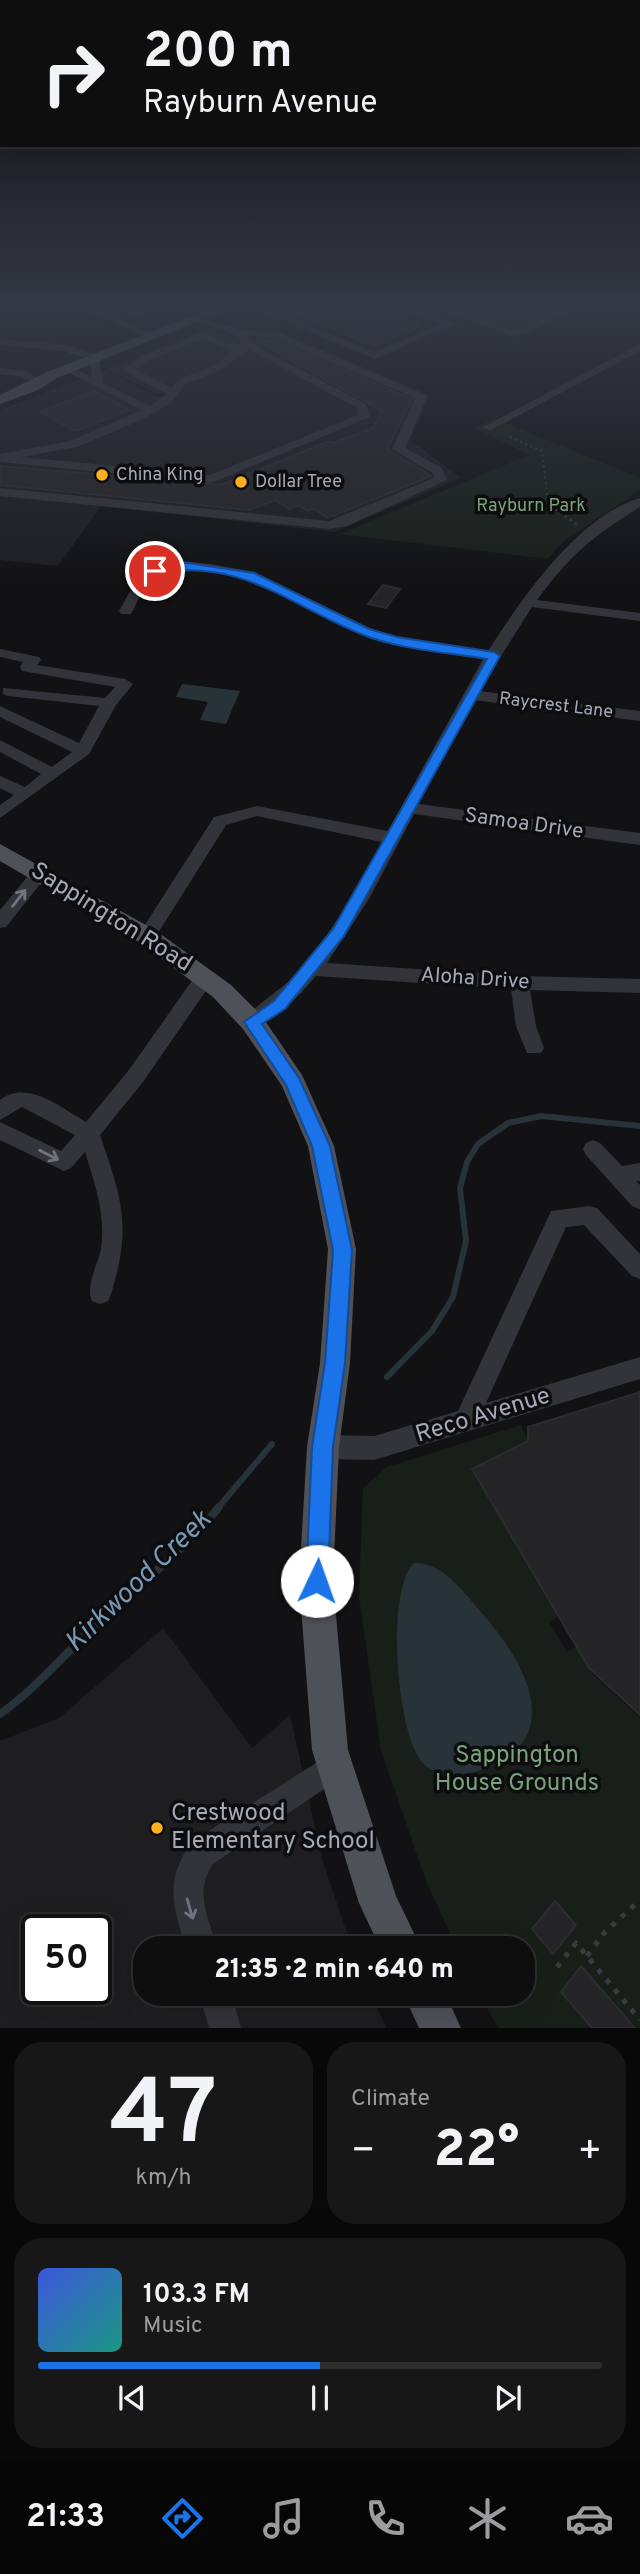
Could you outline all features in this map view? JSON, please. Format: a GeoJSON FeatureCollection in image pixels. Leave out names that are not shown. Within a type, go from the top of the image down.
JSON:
{"type":"FeatureCollection","features":[{"type":"Feature","properties":{"kind":"main road","name":"Sappington Road"},"geometry":{"type":"LineString","coordinates":[[0,851],[147,936],[205,978],[252,1022],[293,1082],[321,1146],[337,1212],[342,1250],[335,1363],[323,1447],[317,1581],[330,1750],[379,1903],[395,1936]]}},
{"type":"Feature","properties":{"kind":"main road"},"geometry":{"type":"LineString","coordinates":[[429,2006],[440,2028]]}},
{"type":"Feature","properties":{"kind":"street"},"geometry":{"type":"LineString","coordinates":[[129,399],[148,409]]}},
{"type":"Feature","properties":{"kind":"street"},"geometry":{"type":"LineString","coordinates":[[0,458],[73,444],[164,399]]}},
{"type":"Feature","properties":{"kind":"street"},"geometry":{"type":"LineString","coordinates":[[0,458],[211,479],[364,417],[362,406],[348,399]]}},
{"type":"Feature","properties":{"kind":"street"},"geometry":{"type":"LineString","coordinates":[[0,492],[329,525],[342,523],[441,480],[438,471],[398,449],[420,399]]}},
{"type":"Feature","properties":{"kind":"street"},"geometry":{"type":"LineString","coordinates":[[487,428],[542,399]]}},
{"type":"Feature","properties":{"kind":"street"},"geometry":{"type":"LineString","coordinates":[[62,442],[148,409]]}},
{"type":"Feature","properties":{"kind":"street"},"geometry":{"type":"LineString","coordinates":[[252,1022],[279,1005],[311,970],[339,932],[494,656],[530,603],[572,547],[640,502]]}},
{"type":"Feature","properties":{"kind":"street"},"geometry":{"type":"LineString","coordinates":[[126,611],[144,578],[155,571],[181,565],[209,568],[250,575],[365,632],[395,641],[494,656]]}},
{"type":"Feature","properties":{"kind":"street"},"geometry":{"type":"LineString","coordinates":[[530,603],[640,617]]}},
{"type":"Feature","properties":{"kind":"street"},"geometry":{"type":"LineString","coordinates":[[0,813],[83,751],[109,704],[125,684],[123,681],[30,664],[4,696]]}},
{"type":"Feature","properties":{"kind":"street","name":"Raycrest Lane"},"geometry":{"type":"LineString","coordinates":[[472,695],[640,716]]}},
{"type":"Feature","properties":{"kind":"street"},"geometry":{"type":"LineString","coordinates":[[4,696],[109,704]]}},
{"type":"Feature","properties":{"kind":"street"},"geometry":{"type":"LineString","coordinates":[[0,711],[83,751]]}},
{"type":"Feature","properties":{"kind":"street"},"geometry":{"type":"LineString","coordinates":[[0,781],[26,794]]}},
{"type":"Feature","properties":{"kind":"street","name":"Samoa Drive"},"geometry":{"type":"LineString","coordinates":[[408,808],[640,839]]}},
{"type":"Feature","properties":{"kind":"street"},"geometry":{"type":"LineString","coordinates":[[147,936],[219,822],[237,814],[257,811],[393,838]]}},
{"type":"Feature","properties":{"kind":"street"},"geometry":{"type":"LineString","coordinates":[[0,922],[38,874]]}},
{"type":"Feature","properties":{"kind":"street","name":"Aloha Drive"},"geometry":{"type":"LineString","coordinates":[[311,970],[520,983],[640,986]]}},
{"type":"Feature","properties":{"kind":"street"},"geometry":{"type":"LineString","coordinates":[[0,1130],[64,1162],[128,1086],[205,978]]}},
{"type":"Feature","properties":{"kind":"street"},"geometry":{"type":"LineString","coordinates":[[520,983],[526,1026],[534,1048]]}},
{"type":"Feature","properties":{"kind":"street"},"geometry":{"type":"LineString","coordinates":[[0,1112],[15,1100],[24,1099],[89,1133],[114,1210],[114,1254],[100,1294]]}},
{"type":"Feature","properties":{"kind":"street"},"geometry":{"type":"LineString","coordinates":[[593,1149],[640,1200]]}},
{"type":"Feature","properties":{"kind":"street"},"geometry":{"type":"LineString","coordinates":[[617,1175],[640,1172]]}},
{"type":"Feature","properties":{"kind":"street"},"geometry":{"type":"LineString","coordinates":[[465,1422],[559,1218],[589,1215],[640,1269]]}},
{"type":"Feature","properties":{"kind":"street","name":"Reco Avenue"},"geometry":{"type":"LineString","coordinates":[[323,1447],[374,1448],[640,1368]]}},
{"type":"Feature","properties":{"kind":"street"},"geometry":{"type":"LineString","coordinates":[[198,1936],[185,1891],[189,1869],[202,1853],[335,1765]]}},
{"type":"Feature","properties":{"kind":"street"},"geometry":{"type":"LineString","coordinates":[[219,2006],[225,2028]]}},
{"type":"Feature","properties":{"kind":"lane"},"geometry":{"type":"LineString","coordinates":[[0,653],[30,664]]}},
{"type":"Feature","properties":{"kind":"lane"},"geometry":{"type":"LineString","coordinates":[[0,745],[52,774]]}},
{"type":"Feature","properties":{"kind":"path"},"geometry":{"type":"LineString","coordinates":[[510,437],[542,451],[549,500],[554,512],[595,532]]}},
{"type":"Feature","properties":{"kind":"path"},"geometry":{"type":"LineString","coordinates":[[587,1956],[605,1932],[640,1900]]}},
{"type":"Feature","properties":{"kind":"path"},"geometry":{"type":"LineString","coordinates":[[556,1967],[576,1943],[640,2020]]}},
{"type":"Feature","properties":{"kind":"shaded area"},"geometry":{"type":"Polygon","coordinates":[[[30,399],[428,399],[410,440],[461,478],[334,532],[101,506],[58,566],[0,560],[0,410],[30,399]]]}},
{"type":"Feature","properties":{"kind":"shaded area"},"geometry":{"type":"Polygon","coordinates":[[[182,684],[240,691],[226,724],[200,720],[208,702],[176,697],[182,684]]]}},
{"type":"Feature","properties":{"kind":"shaded area"},"geometry":{"type":"Polygon","coordinates":[[[414,1563],[434,1567],[443,1572],[466,1595],[512,1653],[524,1676],[531,1698],[531,1720],[524,1740],[507,1758],[478,1771],[452,1774],[426,1766],[416,1752],[407,1729],[401,1699],[397,1633],[399,1603],[405,1578],[414,1563]]]}},
{"type":"Feature","properties":{"kind":"shaded area","name":"Crestwood Elementary School"},"geometry":{"type":"Polygon","coordinates":[[[163,1628],[252,1748],[290,1715],[322,1859],[348,1936],[133,1936],[133,2006],[377,2006],[386,2028],[0,2028],[0,1741],[59,1718],[163,1628]]]}},
{"type":"Feature","properties":{"kind":"green space","name":"Rayburn Park"},"geometry":{"type":"Polygon","coordinates":[[[494,418],[640,478],[640,490],[565,540],[547,559],[340,534],[529,455],[475,428],[494,418]]]}},
{"type":"Feature","properties":{"kind":"green space","name":"Sappington House Grounds"},"geometry":{"type":"Polygon","coordinates":[[[521,1425],[528,1441],[472,1470],[559,1616],[549,1622],[567,1652],[576,1647],[592,1674],[640,1717],[640,2028],[498,2028],[486,2006],[535,2006],[535,1936],[451,1936],[426,1881],[381,1750],[359,1596],[363,1488],[387,1467],[521,1425]]]}},
{"type":"Feature","properties":{"kind":"building"},"geometry":{"type":"Polygon","coordinates":[[[74,399],[108,399],[129,410],[75,431],[40,412],[74,399]]]}},
{"type":"Feature","properties":{"kind":"building"},"geometry":{"type":"Polygon","coordinates":[[[360,399],[412,399],[387,449],[431,476],[328,518],[314,509],[307,511],[299,505],[289,509],[275,500],[249,510],[0,485],[0,466],[221,485],[329,441],[333,443],[373,428],[382,411],[360,399]]]}},
{"type":"Feature","properties":{"kind":"building"},"geometry":{"type":"Polygon","coordinates":[[[383,585],[400,589],[386,608],[368,604],[383,585]]]}},
{"type":"Feature","properties":{"kind":"building"},"geometry":{"type":"Polygon","coordinates":[[[640,1392],[640,1715],[589,1668],[472,1469],[528,1441],[528,1427],[640,1392]]]}},
{"type":"Feature","properties":{"kind":"building"},"geometry":{"type":"Polygon","coordinates":[[[555,1901],[576,1925],[553,1954],[532,1929],[555,1901]]]}},
{"type":"Feature","properties":{"kind":"building"},"geometry":{"type":"Polygon","coordinates":[[[581,1966],[635,2028],[592,2028],[561,1992],[581,1966]]]}},
{"type":"Feature","properties":{"kind":"waterway","name":"Kirkwood Creek"},"geometry":{"type":"LineString","coordinates":[[387,1377],[432,1331],[453,1297],[466,1241],[460,1188],[467,1162],[478,1144],[508,1123],[541,1116],[640,1126]]}},
{"type":"Feature","properties":{"kind":"waterway","name":"Kirkwood Creek"},"geometry":{"type":"LineString","coordinates":[[217,1509],[272,1444]]}},
{"type":"Feature","properties":{"kind":"waterway","name":"Kirkwood Creek"},"geometry":{"type":"LineString","coordinates":[[0,1714],[176,1553],[219,1507]]}},
{"type":"Feature","properties":{"kind":"place","name":"China King"},"geometry":{"type":"Point","coordinates":[102,475]}},
{"type":"Feature","properties":{"kind":"place","name":"Dollar Tree"},"geometry":{"type":"Point","coordinates":[241,482]}},
{"type":"Feature","properties":{"kind":"place","name":"Crestwood Elementary School"},"geometry":{"type":"Point","coordinates":[157,1828]}},
{"type":"Feature","properties":{"kind":"route"},"geometry":{"type":"LineString","coordinates":[[155,571],[181,565],[250,575],[365,632],[395,641],[494,656],[339,932],[311,970],[279,1005],[252,1022],[293,1082],[321,1146],[337,1212],[342,1250],[335,1363],[323,1447],[317,1581]]}}]}
